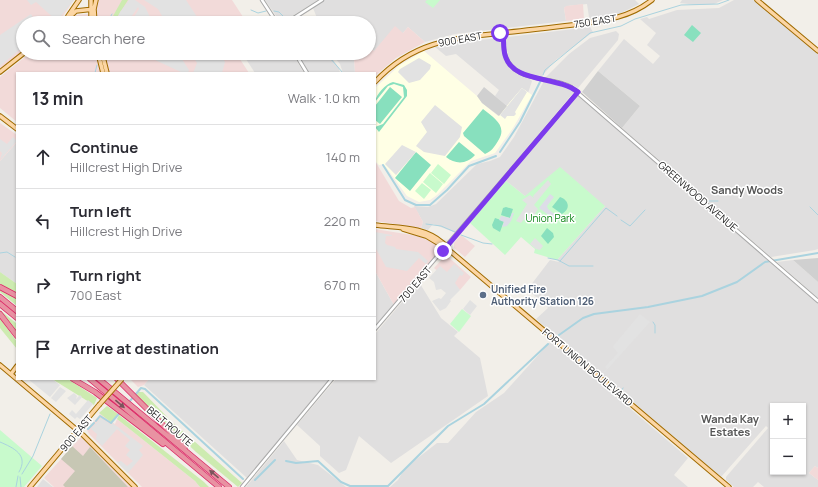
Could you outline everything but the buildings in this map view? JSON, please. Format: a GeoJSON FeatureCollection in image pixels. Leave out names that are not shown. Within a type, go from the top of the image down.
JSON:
{"type":"FeatureCollection","features":[{"type":"Feature","properties":{"kind":"highway"},"geometry":{"type":"LineString","coordinates":[[0,287],[16,295]]}},
{"type":"Feature","properties":{"kind":"highway"},"geometry":{"type":"LineString","coordinates":[[0,297],[16,310]]}},
{"type":"Feature","properties":{"kind":"highway"},"geometry":{"type":"LineString","coordinates":[[0,304],[16,317]]}},
{"type":"Feature","properties":{"kind":"highway"},"geometry":{"type":"LineString","coordinates":[[0,314],[16,335]]}},
{"type":"Feature","properties":{"kind":"highway"},"geometry":{"type":"LineString","coordinates":[[76,380],[95,392]]}},
{"type":"Feature","properties":{"kind":"highway"},"geometry":{"type":"LineString","coordinates":[[79,380],[195,467]]}},
{"type":"Feature","properties":{"kind":"highway","name":"BELT ROUTE"},"geometry":{"type":"LineString","coordinates":[[91,380],[219,487]]}},
{"type":"Feature","properties":{"kind":"highway","name":"BELT ROUTE"},"geometry":{"type":"LineString","coordinates":[[100,380],[229,487]]}},
{"type":"Feature","properties":{"kind":"highway"},"geometry":{"type":"LineString","coordinates":[[119,380],[199,462]]}},
{"type":"Feature","properties":{"kind":"main road"},"geometry":{"type":"LineString","coordinates":[[68,16],[79,0]]}},
{"type":"Feature","properties":{"kind":"main road"},"geometry":{"type":"LineString","coordinates":[[91,0],[94,16]]}},
{"type":"Feature","properties":{"kind":"main road"},"geometry":{"type":"LineString","coordinates":[[92,16],[92,9],[96,0]]}},
{"type":"Feature","properties":{"kind":"main road","name":"750 EAST"},"geometry":{"type":"LineString","coordinates":[[557,27],[616,19],[640,9],[652,0]]}},
{"type":"Feature","properties":{"kind":"main road"},"geometry":{"type":"LineString","coordinates":[[757,0],[818,52]]}},
{"type":"Feature","properties":{"kind":"main road"},"geometry":{"type":"LineString","coordinates":[[69,16],[78,10],[92,9]]}},
{"type":"Feature","properties":{"kind":"main road","name":"900 EAST"},"geometry":{"type":"LineString","coordinates":[[376,81],[402,58],[425,47],[453,38],[557,27]]}},
{"type":"Feature","properties":{"kind":"main road"},"geometry":{"type":"LineString","coordinates":[[0,72],[16,59]]}},
{"type":"Feature","properties":{"kind":"main road"},"geometry":{"type":"LineString","coordinates":[[100,60],[103,72]]}},
{"type":"Feature","properties":{"kind":"main road"},"geometry":{"type":"LineString","coordinates":[[104,60],[107,72]]}},
{"type":"Feature","properties":{"kind":"main road"},"geometry":{"type":"LineString","coordinates":[[0,116],[16,128]]}},
{"type":"Feature","properties":{"kind":"main road","name":"FORT UNION BOULEVARD"},"geometry":{"type":"LineString","coordinates":[[376,225],[403,229],[411,228],[428,233],[442,242],[446,248],[729,487]]}},
{"type":"Feature","properties":{"kind":"main road"},"geometry":{"type":"LineString","coordinates":[[0,365],[16,378]]}},
{"type":"Feature","properties":{"kind":"main road"},"geometry":{"type":"LineString","coordinates":[[11,374],[16,367]]}},
{"type":"Feature","properties":{"kind":"main road"},"geometry":{"type":"LineString","coordinates":[[18,380],[78,430],[135,487]]}},
{"type":"Feature","properties":{"kind":"main road","name":"900 EAST"},"geometry":{"type":"LineString","coordinates":[[30,487],[121,380]]}},
{"type":"Feature","properties":{"kind":"street"},"geometry":{"type":"LineString","coordinates":[[262,0],[272,16]]}},
{"type":"Feature","properties":{"kind":"street"},"geometry":{"type":"LineString","coordinates":[[297,16],[320,1]]}},
{"type":"Feature","properties":{"kind":"street","name":"GREENWOOD AVENUE"},"geometry":{"type":"LineString","coordinates":[[503,33],[505,54],[509,63],[515,70],[527,75],[567,84],[578,92],[818,300]]}},
{"type":"Feature","properties":{"kind":"street"},"geometry":{"type":"LineString","coordinates":[[299,60],[306,72]]}},
{"type":"Feature","properties":{"kind":"street","name":"700 EAST"},"geometry":{"type":"LineString","coordinates":[[376,328],[446,248],[578,92]]}},
{"type":"Feature","properties":{"kind":"street"},"geometry":{"type":"LineString","coordinates":[[243,486],[331,380]]}},
{"type":"Feature","properties":{"kind":"shaded area"},"geometry":{"type":"Polygon","coordinates":[[[0,0],[74,0],[63,16],[16,16],[16,57],[0,69],[0,0]]]}},
{"type":"Feature","properties":{"kind":"shaded area"},"geometry":{"type":"Polygon","coordinates":[[[27,0],[74,0],[61,16],[51,16],[36,2],[31,5],[27,0]]]}},
{"type":"Feature","properties":{"kind":"shaded area"},"geometry":{"type":"Polygon","coordinates":[[[97,0],[232,0],[242,16],[97,16],[97,0]]]}},
{"type":"Feature","properties":{"kind":"shaded area"},"geometry":{"type":"Polygon","coordinates":[[[129,0],[135,0],[145,7],[150,16],[134,16],[139,9],[138,7],[132,16],[118,16],[129,0]]]}},
{"type":"Feature","properties":{"kind":"shaded area"},"geometry":{"type":"Polygon","coordinates":[[[144,0],[186,0],[196,16],[162,16],[158,9],[144,0]]]}},
{"type":"Feature","properties":{"kind":"shaded area"},"geometry":{"type":"Polygon","coordinates":[[[265,0],[318,0],[292,16],[276,16],[265,0]]]}},
{"type":"Feature","properties":{"kind":"shaded area"},"geometry":{"type":"Polygon","coordinates":[[[324,0],[635,0],[639,4],[619,14],[591,19],[589,17],[587,4],[567,6],[564,8],[566,21],[455,34],[425,42],[408,27],[403,33],[376,50],[376,16],[316,16],[313,8],[324,0]]]}},
{"type":"Feature","properties":{"kind":"shaded area"},"geometry":{"type":"Polygon","coordinates":[[[682,0],[723,0],[714,4],[696,5],[680,3],[682,0]]]}},
{"type":"Feature","properties":{"kind":"shaded area"},"geometry":{"type":"Polygon","coordinates":[[[734,0],[754,0],[818,54],[818,249],[815,250],[771,257],[622,128],[640,106],[598,71],[624,39],[653,64],[660,56],[647,45],[656,33],[640,19],[647,17],[649,19],[677,10],[719,8],[734,0]]]}},
{"type":"Feature","properties":{"kind":"shaded area"},"geometry":{"type":"Polygon","coordinates":[[[583,4],[584,19],[566,21],[564,8],[566,6],[583,4]]]}},
{"type":"Feature","properties":{"kind":"shaded area"},"geometry":{"type":"Polygon","coordinates":[[[88,14],[88,16],[74,16],[88,14]]]}},
{"type":"Feature","properties":{"kind":"shaded area"},"geometry":{"type":"Polygon","coordinates":[[[16,24],[16,53],[0,66],[0,35],[16,24]]]}},
{"type":"Feature","properties":{"kind":"shaded area"},"geometry":{"type":"Polygon","coordinates":[[[395,26],[403,33],[408,27],[425,42],[396,58],[376,75],[376,72],[355,72],[354,60],[376,60],[376,49],[395,26]]]}},
{"type":"Feature","properties":{"kind":"shaded area"},"geometry":{"type":"Polygon","coordinates":[[[590,27],[593,32],[556,60],[541,77],[522,72],[515,68],[509,60],[505,39],[507,37],[590,27]]]}},
{"type":"Feature","properties":{"kind":"shaded area"},"geometry":{"type":"Polygon","coordinates":[[[616,31],[619,34],[618,40],[578,88],[564,81],[546,77],[569,54],[590,38],[616,31]]]}},
{"type":"Feature","properties":{"kind":"shaded area"},"geometry":{"type":"Polygon","coordinates":[[[500,38],[504,57],[508,65],[517,74],[529,78],[532,81],[528,93],[522,88],[507,106],[495,96],[499,90],[456,54],[446,56],[435,47],[457,42],[500,38]]]}},
{"type":"Feature","properties":{"kind":"shaded area"},"geometry":{"type":"Polygon","coordinates":[[[424,51],[498,116],[522,88],[532,95],[513,128],[495,153],[471,161],[437,195],[430,200],[419,202],[407,196],[386,167],[383,164],[379,165],[376,162],[376,87],[400,65],[424,51]]]}},
{"type":"Feature","properties":{"kind":"shaded area"},"geometry":{"type":"Polygon","coordinates":[[[419,58],[431,65],[430,69],[420,80],[409,83],[398,72],[400,69],[419,58]]]}},
{"type":"Feature","properties":{"kind":"shaded area"},"geometry":{"type":"Polygon","coordinates":[[[21,60],[98,60],[101,72],[16,72],[16,121],[0,108],[0,77],[21,60]]]}},
{"type":"Feature","properties":{"kind":"shaded area"},"geometry":{"type":"Polygon","coordinates":[[[106,60],[241,60],[248,72],[109,72],[106,60]]]}},
{"type":"Feature","properties":{"kind":"shaded area"},"geometry":{"type":"Polygon","coordinates":[[[155,60],[183,60],[189,70],[188,72],[181,72],[155,60]]]}},
{"type":"Feature","properties":{"kind":"shaded area"},"geometry":{"type":"Polygon","coordinates":[[[195,60],[224,60],[225,62],[222,72],[193,72],[197,63],[195,60]]]}},
{"type":"Feature","properties":{"kind":"shaded area"},"geometry":{"type":"Polygon","coordinates":[[[247,60],[296,60],[303,72],[254,72],[247,60]]]}},
{"type":"Feature","properties":{"kind":"shaded area"},"geometry":{"type":"Polygon","coordinates":[[[302,60],[333,60],[339,68],[340,72],[308,72],[302,60]]]}},
{"type":"Feature","properties":{"kind":"shaded area"},"geometry":{"type":"Polygon","coordinates":[[[337,60],[354,60],[355,72],[343,72],[337,60]]]}},
{"type":"Feature","properties":{"kind":"shaded area"},"geometry":{"type":"Polygon","coordinates":[[[598,71],[640,106],[622,128],[582,92],[598,71]]]}},
{"type":"Feature","properties":{"kind":"shaded area"},"geometry":{"type":"Polygon","coordinates":[[[544,81],[564,85],[574,92],[456,233],[433,224],[428,230],[421,228],[423,222],[414,206],[428,207],[436,204],[477,164],[500,157],[514,137],[544,81]]]}},
{"type":"Feature","properties":{"kind":"shaded area"},"geometry":{"type":"Polygon","coordinates":[[[484,87],[507,106],[499,116],[482,103],[477,96],[484,87]]]}},
{"type":"Feature","properties":{"kind":"shaded area"},"geometry":{"type":"Polygon","coordinates":[[[522,88],[527,92],[515,112],[516,114],[514,116],[507,116],[505,119],[500,115],[522,88]]]}},
{"type":"Feature","properties":{"kind":"shaded area"},"geometry":{"type":"Polygon","coordinates":[[[578,95],[818,303],[818,468],[815,466],[809,473],[818,480],[818,487],[764,487],[758,482],[753,487],[734,487],[726,480],[726,477],[768,428],[766,426],[721,477],[536,319],[548,308],[541,299],[540,300],[527,290],[550,260],[559,262],[557,260],[605,206],[525,196],[506,181],[578,95]]]}},
{"type":"Feature","properties":{"kind":"shaded area"},"geometry":{"type":"Polygon","coordinates":[[[435,105],[462,127],[460,137],[445,156],[424,152],[416,146],[427,132],[421,122],[435,105]]]}},
{"type":"Feature","properties":{"kind":"shaded area"},"geometry":{"type":"Polygon","coordinates":[[[0,123],[16,134],[16,143],[0,161],[0,123]]]}},
{"type":"Feature","properties":{"kind":"shaded area"},"geometry":{"type":"Polygon","coordinates":[[[13,137],[16,140],[16,142],[0,160],[2,153],[0,151],[0,139],[7,144],[13,137]]]}},
{"type":"Feature","properties":{"kind":"shaded area"},"geometry":{"type":"Polygon","coordinates":[[[16,143],[16,283],[0,272],[0,161],[16,143]]]}},
{"type":"Feature","properties":{"kind":"shaded area"},"geometry":{"type":"Polygon","coordinates":[[[402,145],[416,152],[396,175],[385,164],[402,145]]]}},
{"type":"Feature","properties":{"kind":"shaded area"},"geometry":{"type":"Polygon","coordinates":[[[376,163],[399,201],[411,208],[415,207],[423,222],[421,228],[376,221],[376,163]]]}},
{"type":"Feature","properties":{"kind":"shaded area"},"geometry":{"type":"Polygon","coordinates":[[[548,180],[551,184],[534,205],[538,209],[529,223],[524,219],[521,223],[516,221],[527,204],[522,200],[530,195],[534,198],[533,196],[548,180]]]}},
{"type":"Feature","properties":{"kind":"shaded area"},"geometry":{"type":"Polygon","coordinates":[[[550,194],[554,197],[547,206],[548,209],[557,216],[554,219],[539,208],[550,194]]]}},
{"type":"Feature","properties":{"kind":"shaded area"},"geometry":{"type":"Polygon","coordinates":[[[512,213],[514,213],[511,221],[507,226],[502,227],[504,222],[499,220],[501,216],[510,218],[512,213]]]}},
{"type":"Feature","properties":{"kind":"shaded area"},"geometry":{"type":"Polygon","coordinates":[[[376,229],[418,236],[432,242],[441,249],[394,305],[376,273],[376,229]]]}},
{"type":"Feature","properties":{"kind":"shaded area"},"geometry":{"type":"Polygon","coordinates":[[[376,232],[392,235],[386,236],[385,243],[387,245],[395,247],[396,249],[418,252],[428,261],[426,264],[419,258],[407,271],[386,267],[376,249],[376,232]]]}},
{"type":"Feature","properties":{"kind":"shaded area"},"geometry":{"type":"Polygon","coordinates":[[[461,235],[475,246],[465,257],[454,248],[454,243],[461,235]]]}},
{"type":"Feature","properties":{"kind":"shaded area"},"geometry":{"type":"Polygon","coordinates":[[[535,238],[543,246],[540,250],[536,249],[530,244],[535,238]]]}},
{"type":"Feature","properties":{"kind":"shaded area"},"geometry":{"type":"Polygon","coordinates":[[[446,255],[471,277],[460,290],[434,268],[446,255]]]}},
{"type":"Feature","properties":{"kind":"shaded area"},"geometry":{"type":"Polygon","coordinates":[[[818,258],[818,282],[793,260],[818,258]]]}},
{"type":"Feature","properties":{"kind":"shaded area"},"geometry":{"type":"Polygon","coordinates":[[[793,260],[818,282],[818,298],[777,262],[793,260]]]}},
{"type":"Feature","properties":{"kind":"shaded area"},"geometry":{"type":"Polygon","coordinates":[[[454,264],[464,273],[462,276],[460,275],[455,283],[460,290],[450,300],[451,301],[446,308],[440,311],[432,301],[439,298],[441,299],[446,293],[441,289],[436,290],[434,282],[429,278],[440,266],[447,272],[454,264]]]}},
{"type":"Feature","properties":{"kind":"shaded area"},"geometry":{"type":"Polygon","coordinates":[[[376,273],[394,305],[376,325],[376,273]]]}},
{"type":"Feature","properties":{"kind":"shaded area"},"geometry":{"type":"Polygon","coordinates":[[[419,282],[441,318],[458,332],[454,336],[480,358],[488,396],[391,463],[359,436],[346,470],[339,473],[320,456],[320,446],[297,425],[335,380],[376,380],[376,333],[419,282]]]}},
{"type":"Feature","properties":{"kind":"shaded area"},"geometry":{"type":"Polygon","coordinates":[[[470,300],[477,306],[470,315],[463,309],[470,300]]]}},
{"type":"Feature","properties":{"kind":"shaded area"},"geometry":{"type":"Polygon","coordinates":[[[640,314],[650,322],[603,374],[602,373],[607,369],[605,367],[618,353],[613,347],[614,345],[640,314]]]}},
{"type":"Feature","properties":{"kind":"shaded area"},"geometry":{"type":"Polygon","coordinates":[[[551,341],[688,458],[674,475],[688,487],[390,487],[398,480],[405,468],[437,443],[448,443],[476,412],[504,393],[551,341]]]}},
{"type":"Feature","properties":{"kind":"shaded area"},"geometry":{"type":"Polygon","coordinates":[[[29,380],[53,380],[60,385],[50,397],[29,380]]]}},
{"type":"Feature","properties":{"kind":"shaded area"},"geometry":{"type":"Polygon","coordinates":[[[131,380],[148,380],[144,385],[138,387],[131,380]]]}},
{"type":"Feature","properties":{"kind":"shaded area"},"geometry":{"type":"Polygon","coordinates":[[[148,380],[329,380],[247,478],[144,385],[148,380]]]}},
{"type":"Feature","properties":{"kind":"shaded area"},"geometry":{"type":"Polygon","coordinates":[[[60,387],[66,391],[56,402],[51,398],[60,387]]]}},
{"type":"Feature","properties":{"kind":"shaded area"},"geometry":{"type":"Polygon","coordinates":[[[74,393],[77,396],[76,399],[80,395],[82,397],[75,405],[67,398],[74,393]]]}},
{"type":"Feature","properties":{"kind":"shaded area"},"geometry":{"type":"Polygon","coordinates":[[[88,400],[93,404],[80,419],[77,417],[75,419],[69,414],[72,410],[76,414],[88,400]]]}},
{"type":"Feature","properties":{"kind":"shaded area"},"geometry":{"type":"Polygon","coordinates":[[[100,414],[115,424],[117,419],[195,481],[200,487],[142,487],[89,434],[87,430],[100,414]]]}},
{"type":"Feature","properties":{"kind":"shaded area"},"geometry":{"type":"Polygon","coordinates":[[[101,418],[111,425],[112,423],[118,427],[143,446],[139,450],[143,455],[128,473],[117,462],[121,461],[127,466],[133,461],[126,455],[130,450],[125,446],[130,440],[117,429],[102,446],[96,439],[97,434],[91,429],[101,418]]]}},
{"type":"Feature","properties":{"kind":"shaded area"},"geometry":{"type":"Polygon","coordinates":[[[81,437],[131,487],[54,487],[44,478],[81,437]]]}},
{"type":"Feature","properties":{"kind":"shaded area"},"geometry":{"type":"Polygon","coordinates":[[[284,441],[297,460],[318,465],[346,487],[246,487],[284,441]]]}},
{"type":"Feature","properties":{"kind":"shaded area"},"geometry":{"type":"Polygon","coordinates":[[[72,446],[83,456],[90,447],[128,487],[65,487],[63,485],[75,471],[61,459],[72,446]]]}},
{"type":"Feature","properties":{"kind":"shaded area"},"geometry":{"type":"Polygon","coordinates":[[[815,466],[818,468],[818,480],[809,473],[815,466]]]}},
{"type":"Feature","properties":{"kind":"shaded area"},"geometry":{"type":"Polygon","coordinates":[[[43,479],[53,487],[37,487],[43,479]]]}},
{"type":"Feature","properties":{"kind":"green space"},"geometry":{"type":"Polygon","coordinates":[[[122,0],[128,0],[118,16],[113,16],[122,0]]]}},
{"type":"Feature","properties":{"kind":"green space"},"geometry":{"type":"Polygon","coordinates":[[[427,0],[440,0],[433,8],[425,2],[427,0]]]}},
{"type":"Feature","properties":{"kind":"green space"},"geometry":{"type":"Polygon","coordinates":[[[692,25],[701,33],[693,42],[684,35],[692,25]]]}},
{"type":"Feature","properties":{"kind":"green space"},"geometry":{"type":"Polygon","coordinates":[[[393,82],[404,85],[407,90],[407,96],[379,132],[376,127],[383,124],[404,97],[403,87],[394,84],[388,86],[376,101],[377,96],[387,85],[393,82]]]}},
{"type":"Feature","properties":{"kind":"green space"},"geometry":{"type":"Polygon","coordinates":[[[390,87],[402,97],[380,124],[376,121],[376,105],[390,87]]]}},
{"type":"Feature","properties":{"kind":"green space"},"geometry":{"type":"Polygon","coordinates":[[[483,109],[495,119],[501,127],[501,136],[494,147],[485,154],[464,136],[463,133],[483,109]]]}},
{"type":"Feature","properties":{"kind":"green space"},"geometry":{"type":"Polygon","coordinates":[[[459,142],[475,155],[465,162],[457,162],[446,157],[459,142]]]}},
{"type":"Feature","properties":{"kind":"green space"},"geometry":{"type":"Polygon","coordinates":[[[416,152],[431,165],[410,191],[395,178],[416,152]]]}},
{"type":"Feature","properties":{"kind":"green space"},"geometry":{"type":"Polygon","coordinates":[[[438,164],[451,175],[444,184],[431,173],[438,164]]]}},
{"type":"Feature","properties":{"kind":"green space","name":"Union Park"},"geometry":{"type":"Polygon","coordinates":[[[560,167],[605,206],[557,260],[534,253],[535,249],[521,237],[505,255],[470,223],[506,181],[525,196],[560,167]]]}},
{"type":"Feature","properties":{"kind":"green space"},"geometry":{"type":"Polygon","coordinates":[[[430,173],[443,184],[436,193],[423,182],[430,173]]]}},
{"type":"Feature","properties":{"kind":"green space"},"geometry":{"type":"Polygon","coordinates":[[[422,183],[431,190],[424,199],[415,191],[422,183]]]}},
{"type":"Feature","properties":{"kind":"green space"},"geometry":{"type":"Polygon","coordinates":[[[560,197],[567,202],[568,205],[567,210],[562,214],[552,207],[560,197]]]}},
{"type":"Feature","properties":{"kind":"green space"},"geometry":{"type":"Polygon","coordinates":[[[506,207],[513,209],[510,218],[501,215],[503,208],[506,207]]]}},
{"type":"Feature","properties":{"kind":"green space"},"geometry":{"type":"Polygon","coordinates":[[[495,218],[504,221],[500,232],[493,228],[492,225],[495,218]]]}},
{"type":"Feature","properties":{"kind":"green space"},"geometry":{"type":"Polygon","coordinates":[[[547,228],[553,233],[554,237],[548,244],[541,236],[547,228]]]}},
{"type":"Feature","properties":{"kind":"green space"},"geometry":{"type":"Polygon","coordinates":[[[0,272],[16,283],[16,292],[0,284],[0,272]]]}},
{"type":"Feature","properties":{"kind":"green space"},"geometry":{"type":"Polygon","coordinates":[[[0,288],[16,297],[16,305],[0,292],[0,288]]]}},
{"type":"Feature","properties":{"kind":"green space"},"geometry":{"type":"Polygon","coordinates":[[[462,309],[471,316],[459,332],[450,324],[462,309]]]}},
{"type":"Feature","properties":{"kind":"green space"},"geometry":{"type":"Polygon","coordinates":[[[0,310],[16,323],[16,333],[0,310]]]}},
{"type":"Feature","properties":{"kind":"green space"},"geometry":{"type":"Polygon","coordinates":[[[0,318],[16,341],[16,348],[0,328],[0,318]]]}},
{"type":"Feature","properties":{"kind":"green space"},"geometry":{"type":"Polygon","coordinates":[[[54,380],[70,380],[97,398],[94,405],[54,380]]]}},
{"type":"Feature","properties":{"kind":"green space"},"geometry":{"type":"Polygon","coordinates":[[[138,392],[143,392],[170,420],[242,483],[238,487],[196,452],[136,395],[138,392]]]}},
{"type":"Feature","properties":{"kind":"green space"},"geometry":{"type":"Polygon","coordinates":[[[107,406],[118,414],[111,422],[99,413],[107,406]]]}},
{"type":"Feature","properties":{"kind":"green space"},"geometry":{"type":"Polygon","coordinates":[[[119,415],[209,487],[200,487],[195,481],[117,419],[119,415]]]}},
{"type":"Feature","properties":{"kind":"green space"},"geometry":{"type":"Polygon","coordinates":[[[0,430],[42,466],[24,487],[0,487],[0,430]]]}},
{"type":"Feature","properties":{"kind":"waterway"},"geometry":{"type":"LineString","coordinates":[[543,75],[545,70],[590,33],[621,26],[635,19],[681,5],[718,4],[729,0]]}},
{"type":"Feature","properties":{"kind":"waterway"},"geometry":{"type":"LineString","coordinates":[[251,10],[258,13],[266,11]]}},
{"type":"Feature","properties":{"kind":"waterway"},"geometry":{"type":"LineString","coordinates":[[274,11],[279,12],[283,16]]}},
{"type":"Feature","properties":{"kind":"waterway"},"geometry":{"type":"LineString","coordinates":[[332,60],[342,72]]}},
{"type":"Feature","properties":{"kind":"waterway"},"geometry":{"type":"LineString","coordinates":[[95,72],[97,65]]}},
{"type":"Feature","properties":{"kind":"waterway"},"geometry":{"type":"LineString","coordinates":[[500,152],[520,122],[540,82]]}},
{"type":"Feature","properties":{"kind":"waterway"},"geometry":{"type":"LineString","coordinates":[[383,165],[405,200],[416,205],[430,205],[447,190],[469,166],[496,156]]}},
{"type":"Feature","properties":{"kind":"waterway"},"geometry":{"type":"LineString","coordinates":[[709,201],[718,201]]}},
{"type":"Feature","properties":{"kind":"waterway"},"geometry":{"type":"LineString","coordinates":[[810,207],[818,215]]}},
{"type":"Feature","properties":{"kind":"waterway"},"geometry":{"type":"LineString","coordinates":[[560,261],[606,208],[617,216]]}},
{"type":"Feature","properties":{"kind":"waterway"},"geometry":{"type":"LineString","coordinates":[[621,220],[630,226],[645,210]]}},
{"type":"Feature","properties":{"kind":"waterway"},"geometry":{"type":"LineString","coordinates":[[426,224],[441,226],[455,232]]}},
{"type":"Feature","properties":{"kind":"waterway"},"geometry":{"type":"LineString","coordinates":[[461,235],[483,243],[492,244]]}},
{"type":"Feature","properties":{"kind":"waterway"},"geometry":{"type":"LineString","coordinates":[[0,253],[7,252],[15,257]]}},
{"type":"Feature","properties":{"kind":"waterway"},"geometry":{"type":"LineString","coordinates":[[559,335],[583,318],[594,314],[648,307],[702,296],[737,282],[765,262],[818,253]]}},
{"type":"Feature","properties":{"kind":"waterway"},"geometry":{"type":"LineString","coordinates":[[548,258],[558,260],[569,266],[593,266]]}},
{"type":"Feature","properties":{"kind":"waterway"},"geometry":{"type":"LineString","coordinates":[[653,322],[655,325],[655,333]]}},
{"type":"Feature","properties":{"kind":"waterway"},"geometry":{"type":"LineString","coordinates":[[286,461],[296,463],[318,461],[341,482],[350,486],[388,486],[448,426],[484,404],[548,344]]}},
{"type":"Feature","properties":{"kind":"waterway"},"geometry":{"type":"LineString","coordinates":[[96,421],[100,416],[111,423],[141,388],[145,389],[243,479]]}},
{"type":"Feature","properties":{"kind":"waterway"},"geometry":{"type":"LineString","coordinates":[[22,474],[33,456],[50,414]]}},
{"type":"Feature","properties":{"kind":"waterway"},"geometry":{"type":"LineString","coordinates":[[88,429],[94,423]]}},
{"type":"Feature","properties":{"kind":"waterway"},"geometry":{"type":"LineString","coordinates":[[0,442],[15,450],[21,457],[22,466],[19,472]]}},
{"type":"Feature","properties":{"kind":"waterway"},"geometry":{"type":"LineString","coordinates":[[255,480],[275,460]]}},
{"type":"Feature","properties":{"kind":"waterway"},"geometry":{"type":"LineString","coordinates":[[16,487],[18,476]]}},
{"type":"Feature","properties":{"kind":"waterway"},"geometry":{"type":"LineString","coordinates":[[20,477],[21,487]]}},
{"type":"Feature","properties":{"kind":"place","name":"Unified Fire Authority Station 126"},"geometry":{"type":"Point","coordinates":[483,295]}},
{"type":"Feature","properties":{"kind":"district","name":"Sandy Woods"},"geometry":{"type":"Point","coordinates":[747,189]}},
{"type":"Feature","properties":{"kind":"district","name":"Wanda Kay Estates"},"geometry":{"type":"Point","coordinates":[730,424]}},
{"type":"Feature","properties":{"kind":"route"},"geometry":{"type":"LineString","coordinates":[[443,251],[578,92],[567,84],[523,74],[515,70],[507,59],[504,48],[503,33],[500,33]]}}]}
